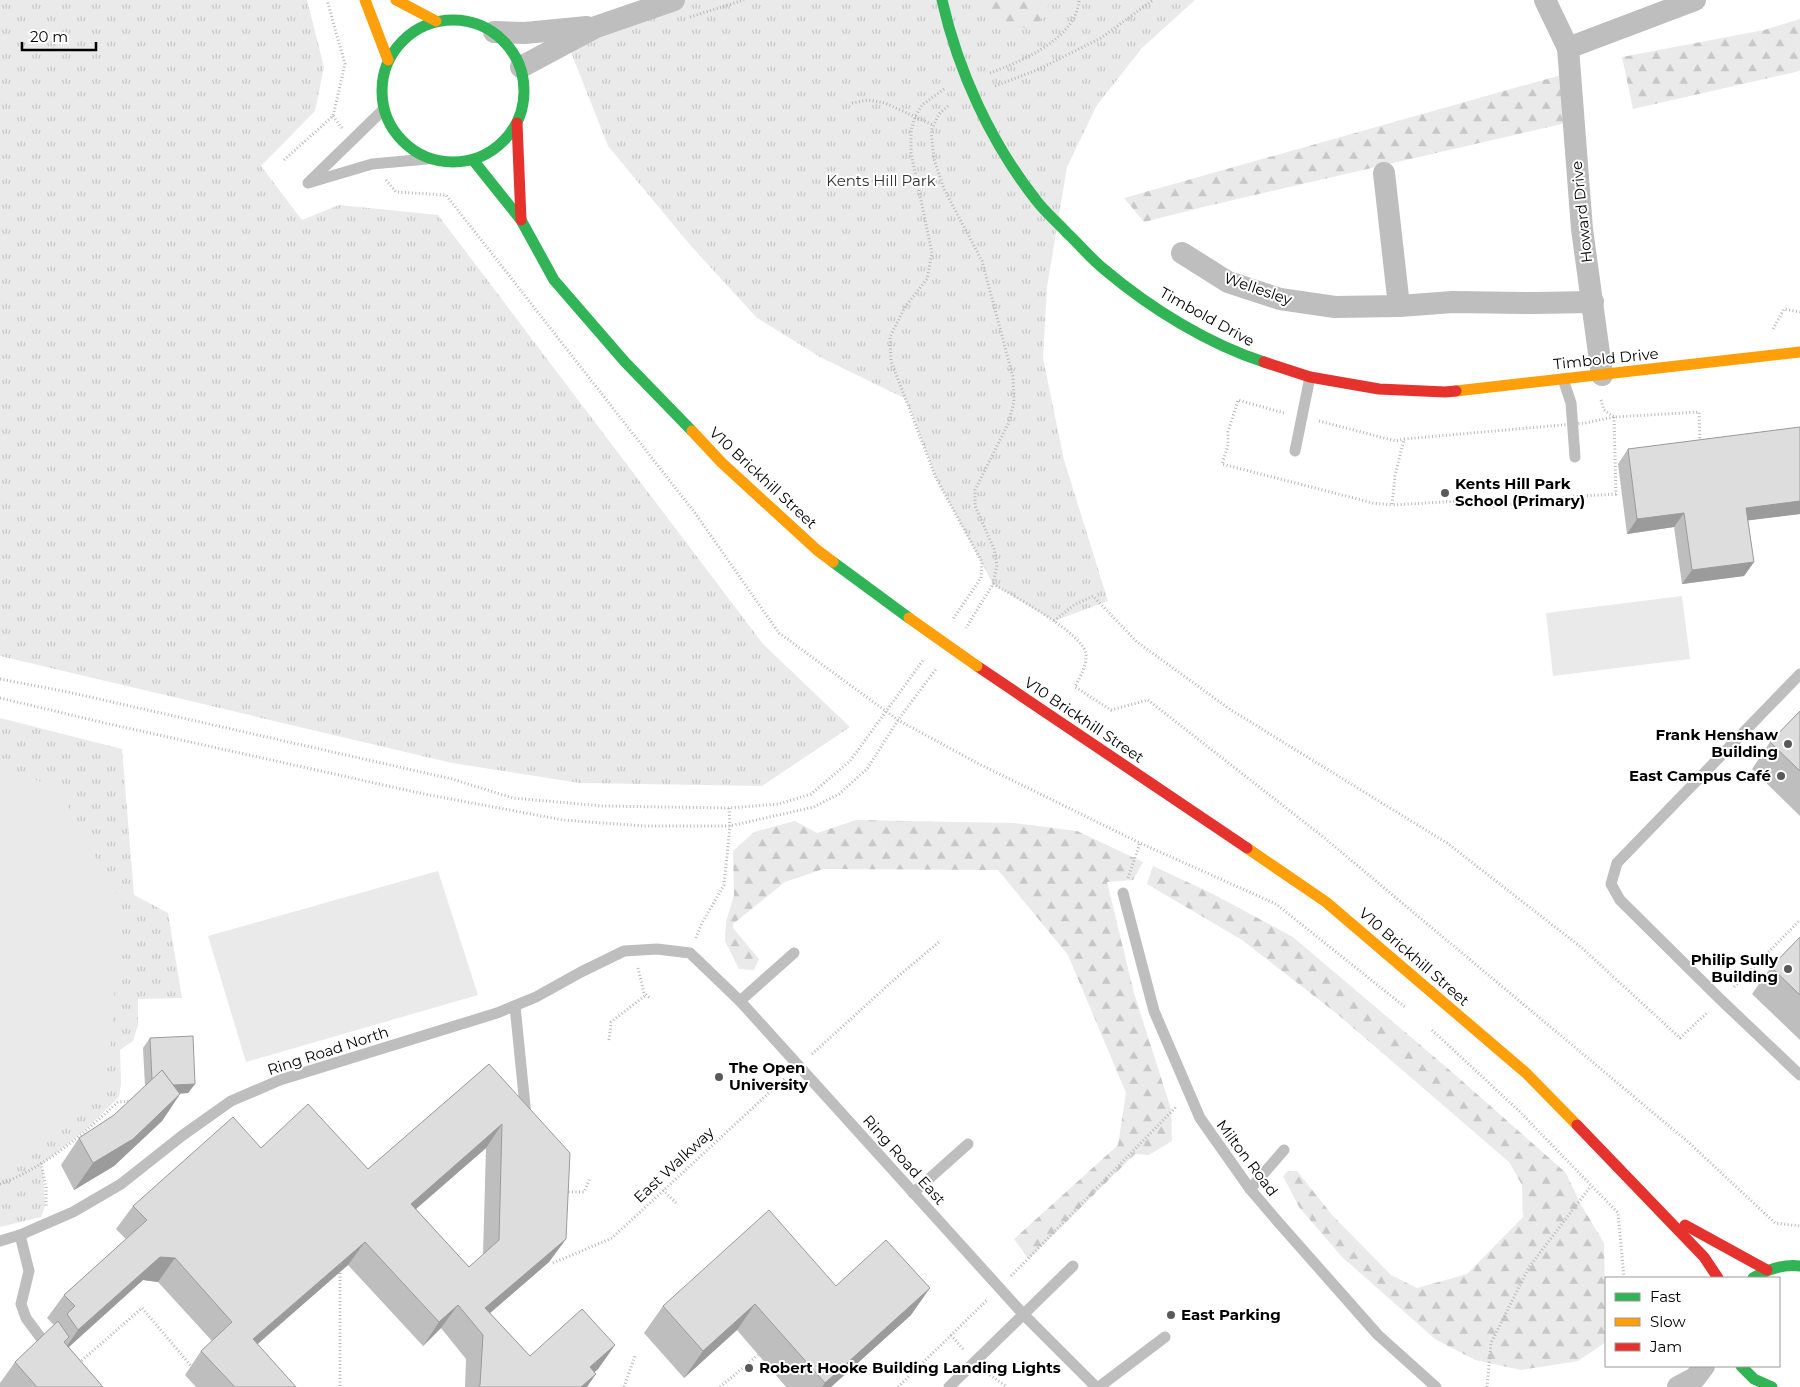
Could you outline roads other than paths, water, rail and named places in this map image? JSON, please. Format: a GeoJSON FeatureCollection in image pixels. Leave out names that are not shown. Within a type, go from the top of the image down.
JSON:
{"type":"FeatureCollection","features":[{"type":"Feature","properties":{"kind":"street"},"geometry":{"type":"LineString","coordinates":[[365,0],[388,60]]}},
{"type":"Feature","properties":{"kind":"street"},"geometry":{"type":"LineString","coordinates":[[396,0],[436,21]]}},
{"type":"Feature","properties":{"kind":"street"},"geometry":{"type":"LineString","coordinates":[[521,68],[596,27],[674,0]]}},
{"type":"Feature","properties":{"kind":"street","name":"Timbold Drive"},"geometry":{"type":"LineString","coordinates":[[942,0],[947,23],[972,95],[1014,170],[1037,202],[1104,270],[1166,316],[1238,354],[1310,377],[1379,389],[1444,392],[1800,352]]}},
{"type":"Feature","properties":{"kind":"street","name":"Howard Drive"},"geometry":{"type":"LineString","coordinates":[[1545,0],[1568,48],[1582,229],[1602,375]]}},
{"type":"Feature","properties":{"kind":"street"},"geometry":{"type":"LineString","coordinates":[[1568,48],[1695,0]]}},
{"type":"Feature","properties":{"kind":"street"},"geometry":{"type":"LineString","coordinates":[[456,19],[476,23],[494,32],[510,47],[521,68],[525,86],[524,105],[517,123],[499,146],[473,160],[450,163],[427,159],[408,148],[392,131],[383,110],[380,93],[382,76],[388,60],[400,43],[416,29],[436,21],[456,19]]}},
{"type":"Feature","properties":{"kind":"street"},"geometry":{"type":"LineString","coordinates":[[494,32],[525,33],[596,27]]}},
{"type":"Feature","properties":{"kind":"street","name":"V10 Brickhill Street"},"geometry":{"type":"LineString","coordinates":[[517,123],[521,220]]}},
{"type":"Feature","properties":{"kind":"street","name":"V10 Brickhill Street"},"geometry":{"type":"LineString","coordinates":[[473,160],[521,220],[554,280],[625,362],[722,463],[817,550],[977,666],[1326,902],[1526,1073],[1664,1213],[1704,1257],[1717,1277]]}},
{"type":"Feature","properties":{"kind":"street"},"geometry":{"type":"LineString","coordinates":[[1384,173],[1399,306]]}},
{"type":"Feature","properties":{"kind":"street","name":"Wellesley"},"geometry":{"type":"LineString","coordinates":[[1182,253],[1228,282],[1280,299],[1335,308],[1452,302],[1593,302]]}},
{"type":"Feature","properties":{"kind":"street","name":"V10 Brickhill Street"},"geometry":{"type":"LineString","coordinates":[[1664,1213],[1767,1270]]}},
{"type":"Feature","properties":{"kind":"street"},"geometry":{"type":"LineString","coordinates":[[1755,1277],[1767,1270],[1782,1266],[1800,1266]]}},
{"type":"Feature","properties":{"kind":"street"},"geometry":{"type":"LineString","coordinates":[[1678,1387],[1695,1378],[1703,1367]]}},
{"type":"Feature","properties":{"kind":"street"},"geometry":{"type":"LineString","coordinates":[[1742,1367],[1754,1379],[1772,1387]]}},
{"type":"Feature","properties":{"kind":"lane"},"geometry":{"type":"LineString","coordinates":[[383,110],[308,182],[372,164],[427,159]]}},
{"type":"Feature","properties":{"kind":"lane"},"geometry":{"type":"LineString","coordinates":[[1295,451],[1310,377]]}},
{"type":"Feature","properties":{"kind":"lane"},"geometry":{"type":"LineString","coordinates":[[1563,379],[1571,402],[1571,424],[1575,458]]}},
{"type":"Feature","properties":{"kind":"lane"},"geometry":{"type":"LineString","coordinates":[[1800,674],[1617,863],[1612,884],[1620,900],[1800,1075]]}},
{"type":"Feature","properties":{"kind":"lane","name":"Milton Road"},"geometry":{"type":"LineString","coordinates":[[1123,893],[1154,1011],[1188,1094],[1200,1118],[1250,1188],[1378,1336],[1436,1387]]}},
{"type":"Feature","properties":{"kind":"lane","name":"Ring Road North"},"geometry":{"type":"LineString","coordinates":[[0,1241],[20,1235],[73,1212],[121,1184],[182,1135],[231,1101],[280,1080],[497,1014],[536,997],[624,951],[657,949],[690,953]]}},
{"type":"Feature","properties":{"kind":"lane"},"geometry":{"type":"LineString","coordinates":[[740,1001],[794,952]]}},
{"type":"Feature","properties":{"kind":"lane","name":"Ring Road East"},"geometry":{"type":"LineString","coordinates":[[690,953],[740,1001],[1024,1315],[1098,1387]]}},
{"type":"Feature","properties":{"kind":"lane"},"geometry":{"type":"LineString","coordinates":[[514,1006],[527,1130]]}},
{"type":"Feature","properties":{"kind":"lane"},"geometry":{"type":"LineString","coordinates":[[913,1194],[968,1144]]}},
{"type":"Feature","properties":{"kind":"lane"},"geometry":{"type":"LineString","coordinates":[[1250,1188],[1284,1150]]}},
{"type":"Feature","properties":{"kind":"lane"},"geometry":{"type":"LineString","coordinates":[[20,1235],[29,1271],[21,1304],[26,1318],[67,1373]]}},
{"type":"Feature","properties":{"kind":"lane"},"geometry":{"type":"LineString","coordinates":[[949,1387],[1073,1266]]}},
{"type":"Feature","properties":{"kind":"lane"},"geometry":{"type":"LineString","coordinates":[[1098,1387],[1165,1337]]}},
{"type":"Feature","properties":{"kind":"place","name":"Kents Hill Park School (Primary)"},"geometry":{"type":"Point","coordinates":[1445,493]}},
{"type":"Feature","properties":{"kind":"place","name":"Frank Henshaw Building"},"geometry":{"type":"Point","coordinates":[1788,744]}},
{"type":"Feature","properties":{"kind":"place","name":"East Campus Café"},"geometry":{"type":"Point","coordinates":[1781,776]}},
{"type":"Feature","properties":{"kind":"place","name":"Philip Sully Building"},"geometry":{"type":"Point","coordinates":[1788,969]}},
{"type":"Feature","properties":{"kind":"place","name":"The Open University"},"geometry":{"type":"Point","coordinates":[719,1077]}},
{"type":"Feature","properties":{"kind":"place","name":"East Parking"},"geometry":{"type":"Point","coordinates":[1171,1315]}},
{"type":"Feature","properties":{"kind":"place","name":"Robert Hooke Building Landing Lights"},"geometry":{"type":"Point","coordinates":[749,1368]}},
{"type":"Feature","properties":{"kind":"park label","name":"Kents Hill Park"},"geometry":{"type":"Point","coordinates":[881,181]}}]}
